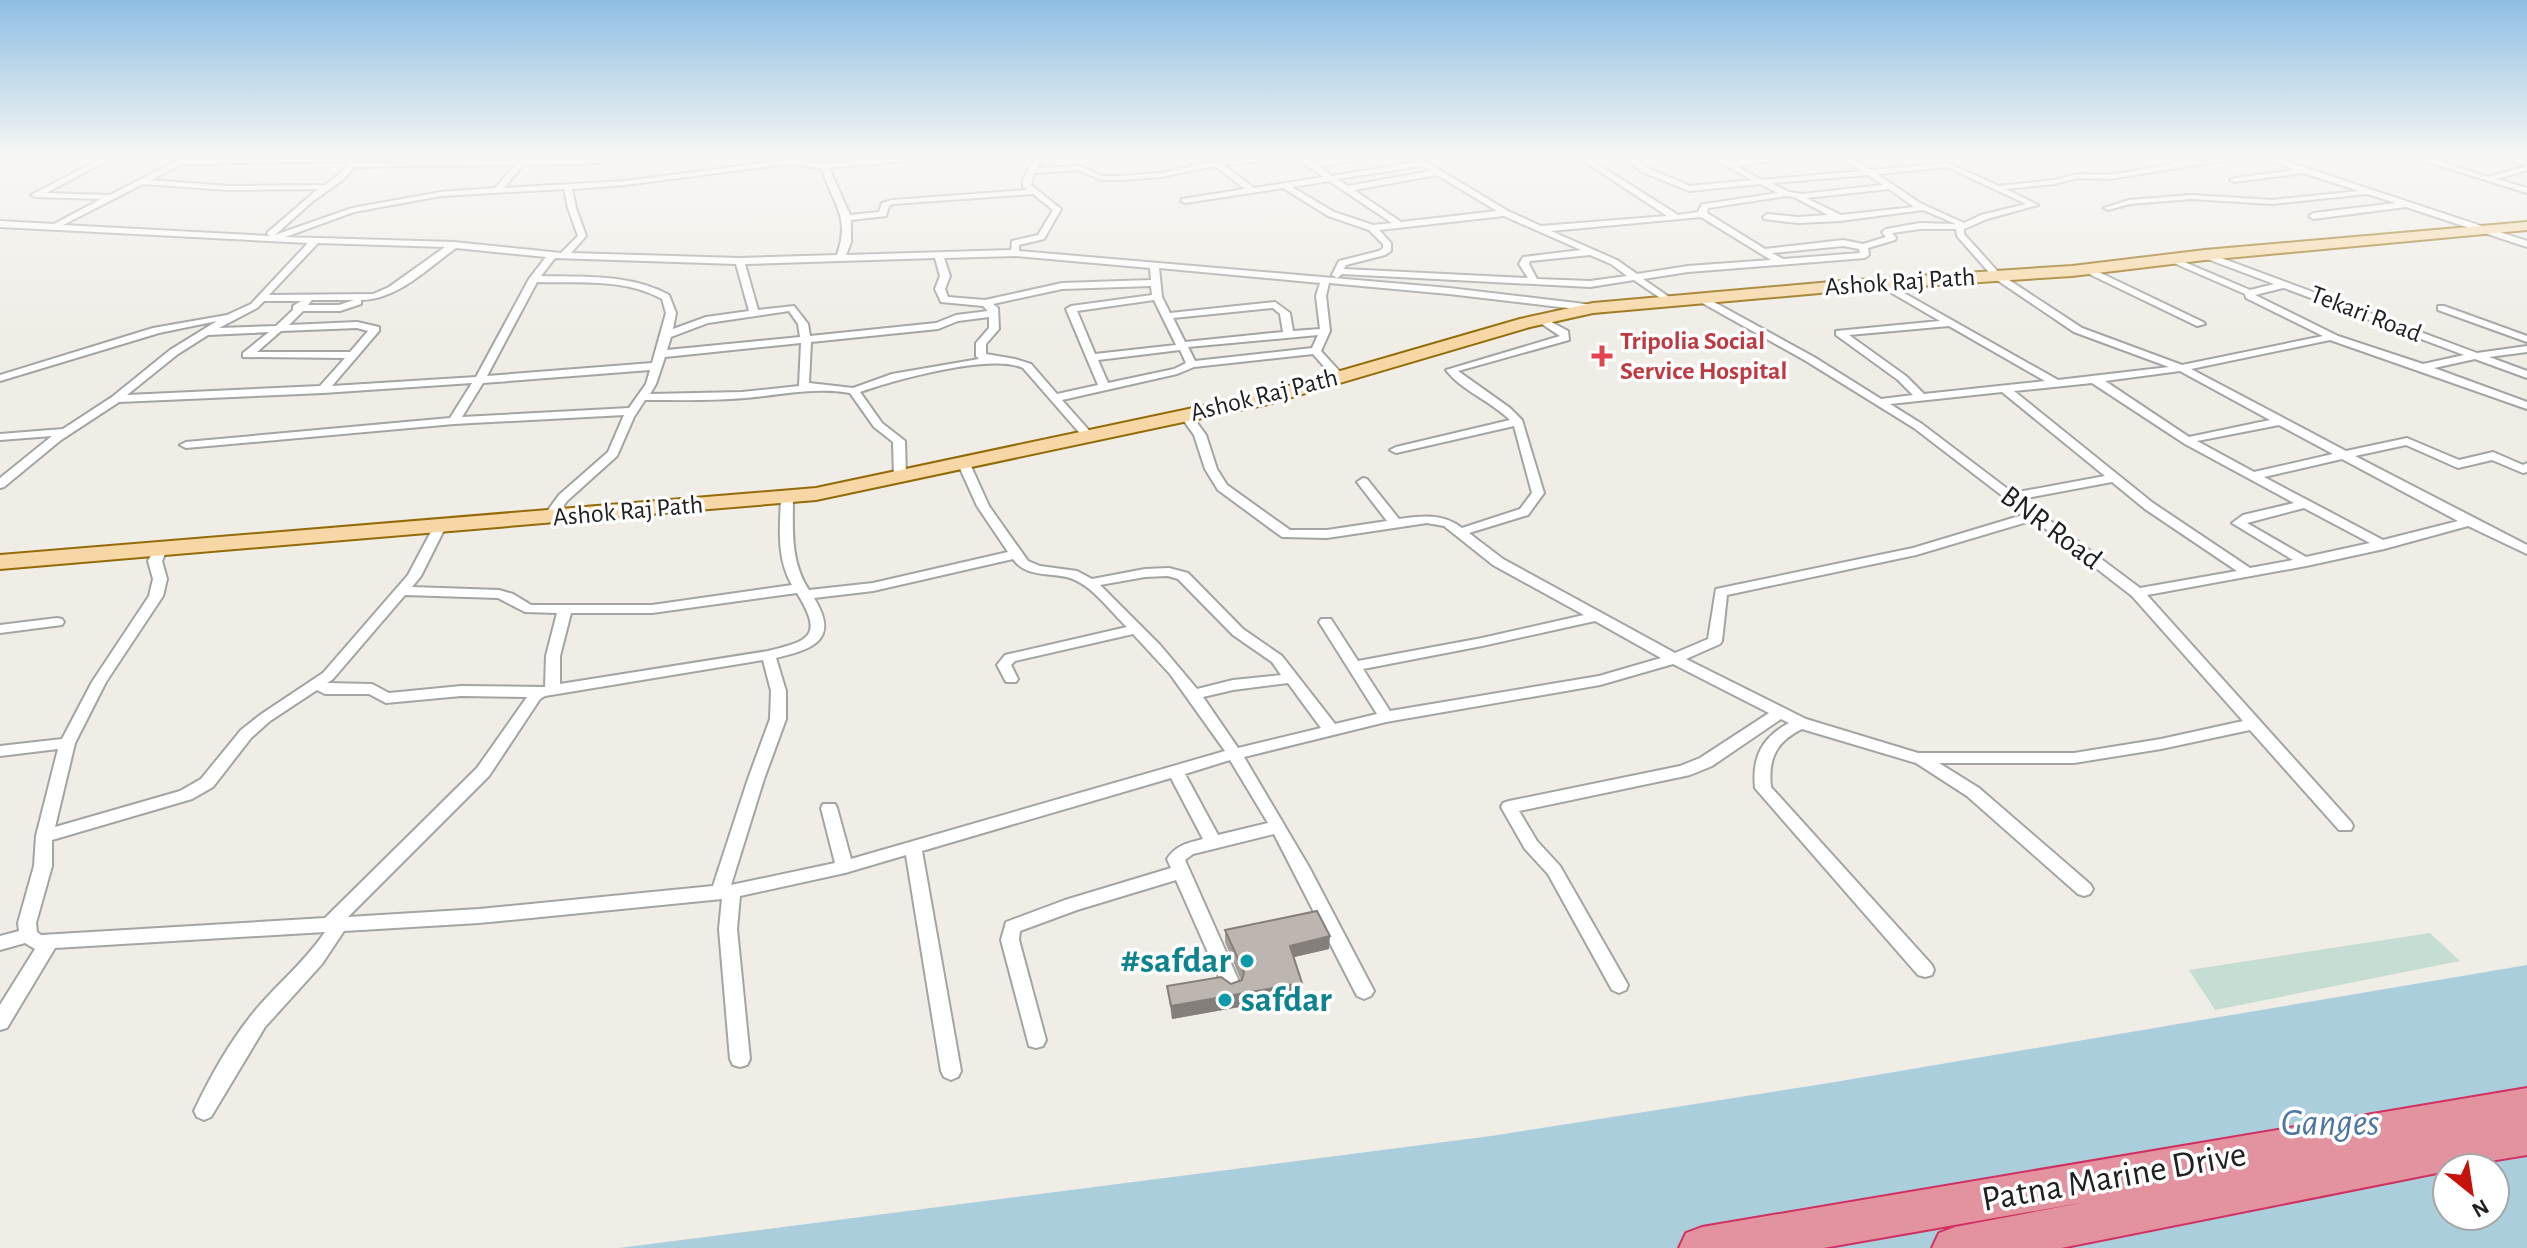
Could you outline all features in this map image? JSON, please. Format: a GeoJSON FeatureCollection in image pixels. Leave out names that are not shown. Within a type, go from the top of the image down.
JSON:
{"type":"FeatureCollection","features":[{"type":"Feature","properties":{"kind":"highway","name":"Patna Marine Drive"},"geometry":{"type":"LineString","coordinates":[[1702,1248],[2527,1106]]}},
{"type":"Feature","properties":{"kind":"highway","name":"Patna Marine Drive"},"geometry":{"type":"LineString","coordinates":[[1955,1248],[2527,1136]]}},
{"type":"Feature","properties":{"kind":"main road","name":"Ashok Raj Path"},"geometry":{"type":"LineString","coordinates":[[0,562],[787,497],[900,478],[1268,398],[1593,308],[2086,269],[2527,226]]}},
{"type":"Feature","properties":{"kind":"street"},"geometry":{"type":"LineString","coordinates":[[54,226],[74,216]]}},
{"type":"Feature","properties":{"kind":"street"},"geometry":{"type":"LineString","coordinates":[[267,239],[293,216]]}},
{"type":"Feature","properties":{"kind":"street"},"geometry":{"type":"LineString","coordinates":[[267,239],[334,216]]}},
{"type":"Feature","properties":{"kind":"street"},"geometry":{"type":"LineString","coordinates":[[454,421],[495,355],[534,279],[582,236],[575,216]]}},
{"type":"Feature","properties":{"kind":"street"},"geometry":{"type":"LineString","coordinates":[[841,257],[850,236],[847,218],[863,216]]}},
{"type":"Feature","properties":{"kind":"street"},"geometry":{"type":"LineString","coordinates":[[1015,253],[1015,243],[1041,237],[1053,216]]}},
{"type":"Feature","properties":{"kind":"street"},"geometry":{"type":"LineString","coordinates":[[1338,216],[1372,228],[1477,216]]}},
{"type":"Feature","properties":{"kind":"street"},"geometry":{"type":"LineString","coordinates":[[1388,216],[1401,225]]}},
{"type":"Feature","properties":{"kind":"street"},"geometry":{"type":"LineString","coordinates":[[1511,216],[1614,262],[1669,301]]}},
{"type":"Feature","properties":{"kind":"street"},"geometry":{"type":"LineString","coordinates":[[1537,229],[1683,216]]}},
{"type":"Feature","properties":{"kind":"street"},"geometry":{"type":"LineString","coordinates":[[1706,216],[1781,262]]}},
{"type":"Feature","properties":{"kind":"street"},"geometry":{"type":"LineString","coordinates":[[1767,217],[1798,220],[1842,216]]}},
{"type":"Feature","properties":{"kind":"street"},"geometry":{"type":"LineString","coordinates":[[1943,216],[1960,223],[1960,234],[1997,276],[2078,330],[2181,368],[2341,455],[2527,550]]}},
{"type":"Feature","properties":{"kind":"street"},"geometry":{"type":"LineString","coordinates":[[1766,251],[1843,243],[1863,247],[1889,240],[1892,237],[1886,232],[1891,230],[1920,226],[1961,227],[1987,216]]}},
{"type":"Feature","properties":{"kind":"street"},"geometry":{"type":"LineString","coordinates":[[2441,216],[2527,244]]}},
{"type":"Feature","properties":{"kind":"street"},"geometry":{"type":"LineString","coordinates":[[0,224],[267,239],[454,245],[558,255],[740,261],[1015,253],[1449,291],[1593,308]]}},
{"type":"Feature","properties":{"kind":"street"},"geometry":{"type":"LineString","coordinates":[[1316,351],[1325,331],[1321,296],[1342,263],[1386,251],[1387,243],[1372,228]]}},
{"type":"Feature","properties":{"kind":"street"},"geometry":{"type":"LineString","coordinates":[[0,484],[66,432],[116,399],[167,357],[235,314],[254,306],[315,241]]}},
{"type":"Feature","properties":{"kind":"street"},"geometry":{"type":"LineString","coordinates":[[254,306],[347,307],[392,289],[454,245]]}},
{"type":"Feature","properties":{"kind":"street"},"geometry":{"type":"LineString","coordinates":[[1338,271],[1590,284],[1688,269],[1865,255],[1867,253],[1863,247]]}},
{"type":"Feature","properties":{"kind":"street"},"geometry":{"type":"LineString","coordinates":[[1535,282],[1524,264],[1526,259],[1590,252]]}},
{"type":"Feature","properties":{"kind":"street"},"geometry":{"type":"LineString","coordinates":[[938,254],[945,276],[940,289],[944,300],[985,303],[1062,286],[1154,283]]}},
{"type":"Feature","properties":{"kind":"street","name":"Tekari Road"},"geometry":{"type":"LineString","coordinates":[[2205,255],[2527,375]]}},
{"type":"Feature","properties":{"kind":"street"},"geometry":{"type":"LineString","coordinates":[[2172,260],[2250,293],[2287,284]]}},
{"type":"Feature","properties":{"kind":"street"},"geometry":{"type":"LineString","coordinates":[[740,261],[754,311]]}},
{"type":"Feature","properties":{"kind":"street"},"geometry":{"type":"LineString","coordinates":[[1154,266],[1157,297],[1192,364]]}},
{"type":"Feature","properties":{"kind":"street"},"geometry":{"type":"LineString","coordinates":[[2086,269],[2200,324]]}},
{"type":"Feature","properties":{"kind":"street"},"geometry":{"type":"LineString","coordinates":[[534,279],[593,281],[660,293],[668,301],[671,313],[651,384],[632,411],[613,454],[563,498],[549,517]]}},
{"type":"Feature","properties":{"kind":"street"},"geometry":{"type":"LineString","coordinates":[[1881,283],[2056,383]]}},
{"type":"Feature","properties":{"kind":"street"},"geometry":{"type":"LineString","coordinates":[[2250,293],[2251,298],[2336,338],[2527,406]]}},
{"type":"Feature","properties":{"kind":"street"},"geometry":{"type":"LineString","coordinates":[[1104,387],[1071,309],[1157,297]]}},
{"type":"Feature","properties":{"kind":"street"},"geometry":{"type":"LineString","coordinates":[[263,298],[365,298]]}},
{"type":"Feature","properties":{"kind":"street"},"geometry":{"type":"LineString","coordinates":[[309,298],[279,329],[247,355],[354,355]]}},
{"type":"Feature","properties":{"kind":"street","name":"BNR Road"},"geometry":{"type":"LineString","coordinates":[[1700,298],[1918,426],[2137,593],[2345,826]]}},
{"type":"Feature","properties":{"kind":"street"},"geometry":{"type":"LineString","coordinates":[[985,303],[993,308],[994,329],[984,338],[980,352],[983,358],[1021,362],[1088,436]]}},
{"type":"Feature","properties":{"kind":"street"},"geometry":{"type":"LineString","coordinates":[[1165,316],[1275,305],[1285,313],[1288,333]]}},
{"type":"Feature","properties":{"kind":"street"},"geometry":{"type":"LineString","coordinates":[[666,335],[706,320],[791,308],[802,318],[806,338],[803,380],[808,388]]}},
{"type":"Feature","properties":{"kind":"street"},"geometry":{"type":"LineString","coordinates":[[2441,308],[2527,339]]}},
{"type":"Feature","properties":{"kind":"street"},"geometry":{"type":"LineString","coordinates":[[116,399],[478,380],[658,360],[806,338],[938,326],[956,318],[994,313]]}},
{"type":"Feature","properties":{"kind":"street"},"geometry":{"type":"LineString","coordinates":[[0,378],[157,330],[235,314]]}},
{"type":"Feature","properties":{"kind":"street"},"geometry":{"type":"LineString","coordinates":[[1461,532],[1524,512],[1538,493],[1518,422],[1451,370],[1565,338],[1564,333],[1541,320]]}},
{"type":"Feature","properties":{"kind":"street"},"geometry":{"type":"LineString","coordinates":[[1922,398],[1902,378],[1840,333],[1952,323]]}},
{"type":"Feature","properties":{"kind":"street"},"geometry":{"type":"LineString","coordinates":[[205,332],[357,325],[375,329],[323,390]]}},
{"type":"Feature","properties":{"kind":"street"},"geometry":{"type":"LineString","coordinates":[[1091,358],[1325,331]]}},
{"type":"Feature","properties":{"kind":"street"},"geometry":{"type":"LineString","coordinates":[[1880,402],[2181,368],[2336,338]]}},
{"type":"Feature","properties":{"kind":"street"},"geometry":{"type":"LineString","coordinates":[[2422,367],[2527,349]]}},
{"type":"Feature","properties":{"kind":"street"},"geometry":{"type":"LineString","coordinates":[[1316,351],[1339,377]]}},
{"type":"Feature","properties":{"kind":"street"},"geometry":{"type":"LineString","coordinates":[[1055,398],[1177,371],[1192,364],[1316,351]]}},
{"type":"Feature","properties":{"kind":"street"},"geometry":{"type":"LineString","coordinates":[[641,397],[742,395],[808,388],[854,391],[892,377],[990,360]]}},
{"type":"Feature","properties":{"kind":"street"},"geometry":{"type":"LineString","coordinates":[[2094,379],[2189,442],[2384,545]]}},
{"type":"Feature","properties":{"kind":"street"},"geometry":{"type":"LineString","coordinates":[[2005,389],[2149,506],[2250,574]]}},
{"type":"Feature","properties":{"kind":"street"},"geometry":{"type":"LineString","coordinates":[[854,391],[878,425],[899,441],[900,478]]}},
{"type":"Feature","properties":{"kind":"street"},"geometry":{"type":"LineString","coordinates":[[186,445],[454,421],[632,411]]}},
{"type":"Feature","properties":{"kind":"street"},"geometry":{"type":"LineString","coordinates":[[1185,414],[1200,435],[1211,469],[1222,487],[1287,534],[1327,534],[1440,520],[1461,532],[1498,562],[1674,659],[1801,723],[1918,758],[1973,792],[2084,889]]}},
{"type":"Feature","properties":{"kind":"street"},"geometry":{"type":"LineString","coordinates":[[1396,450],[1518,422]]}},
{"type":"Feature","properties":{"kind":"street"},"geometry":{"type":"LineString","coordinates":[[2189,442],[2195,437],[2280,422]]}},
{"type":"Feature","properties":{"kind":"street"},"geometry":{"type":"LineString","coordinates":[[0,437],[66,432]]}},
{"type":"Feature","properties":{"kind":"street"},"geometry":{"type":"LineString","coordinates":[[2251,476],[2407,441],[2458,464],[2493,456],[2523,469],[2527,467]]}},
{"type":"Feature","properties":{"kind":"street"},"geometry":{"type":"LineString","coordinates":[[964,464],[983,506],[1016,554],[1032,569],[1064,570],[1090,583],[1174,669],[1234,754],[1364,991]]}},
{"type":"Feature","properties":{"kind":"street"},"geometry":{"type":"LineString","coordinates":[[2010,497],[2113,478]]}},
{"type":"Feature","properties":{"kind":"street"},"geometry":{"type":"LineString","coordinates":[[1363,482],[1396,524]]}},
{"type":"Feature","properties":{"kind":"street"},"geometry":{"type":"LineString","coordinates":[[318,684],[325,689],[372,689],[386,698],[461,691],[547,691],[768,655],[808,645],[818,637],[817,619],[791,571],[787,497]]}},
{"type":"Feature","properties":{"kind":"street"},"geometry":{"type":"LineString","coordinates":[[2304,504],[2238,523],[2306,562]]}},
{"type":"Feature","properties":{"kind":"street"},"geometry":{"type":"LineString","coordinates":[[161,549],[155,561],[160,579],[156,596],[99,682],[67,743],[44,836],[43,866],[27,923],[28,935],[37,942],[479,916],[726,892],[845,867],[1234,754],[1386,717],[1600,680],[1674,659],[1715,641],[1721,592],[1916,551],[2034,516]]}},
{"type":"Feature","properties":{"kind":"street"},"geometry":{"type":"LineString","coordinates":[[2137,593],[2250,574],[2384,545],[2469,522]]}},
{"type":"Feature","properties":{"kind":"street"},"geometry":{"type":"LineString","coordinates":[[44,836],[186,795],[207,783],[246,734],[328,676],[422,565],[440,526]]}},
{"type":"Feature","properties":{"kind":"street"},"geometry":{"type":"LineString","coordinates":[[401,591],[499,594],[510,596],[520,607],[530,609],[652,609],[803,591],[873,587],[1016,554]]}},
{"type":"Feature","properties":{"kind":"street"},"geometry":{"type":"LineString","coordinates":[[1090,583],[1145,573],[1169,572],[1183,576],[1238,632],[1277,659],[1331,730]]}},
{"type":"Feature","properties":{"kind":"street"},"geometry":{"type":"LineString","coordinates":[[547,691],[565,610]]}},
{"type":"Feature","properties":{"kind":"street"},"geometry":{"type":"LineString","coordinates":[[1354,666],[1598,616]]}},
{"type":"Feature","properties":{"kind":"street"},"geometry":{"type":"LineString","coordinates":[[0,629],[57,622]]}},
{"type":"Feature","properties":{"kind":"street"},"geometry":{"type":"LineString","coordinates":[[1326,622],[1386,717]]}},
{"type":"Feature","properties":{"kind":"street"},"geometry":{"type":"LineString","coordinates":[[1011,679],[1004,665],[1010,658],[1135,629]]}},
{"type":"Feature","properties":{"kind":"street"},"geometry":{"type":"LineString","coordinates":[[740,1059],[726,892],[757,777],[776,736],[779,690],[768,655]]}},
{"type":"Feature","properties":{"kind":"street"},"geometry":{"type":"LineString","coordinates":[[1192,695],[1233,685],[1293,678]]}},
{"type":"Feature","properties":{"kind":"street"},"geometry":{"type":"LineString","coordinates":[[204,1111],[248,1035],[318,958],[335,924],[483,772],[535,696],[547,691]]}},
{"type":"Feature","properties":{"kind":"street"},"geometry":{"type":"LineString","coordinates":[[1619,985],[1554,870],[1531,845],[1509,807],[1684,771],[1706,762],[1781,712]]}},
{"type":"Feature","properties":{"kind":"street"},"geometry":{"type":"LineString","coordinates":[[1801,723],[1773,740],[1764,752],[1760,766],[1763,788],[1925,970]]}},
{"type":"Feature","properties":{"kind":"street"},"geometry":{"type":"LineString","coordinates":[[1918,758],[2074,758],[2254,724]]}},
{"type":"Feature","properties":{"kind":"street"},"geometry":{"type":"LineString","coordinates":[[0,751],[67,743]]}},
{"type":"Feature","properties":{"kind":"street"},"geometry":{"type":"LineString","coordinates":[[1175,771],[1213,842]]}},
{"type":"Feature","properties":{"kind":"street"},"geometry":{"type":"LineString","coordinates":[[829,808],[845,867]]}},
{"type":"Feature","properties":{"kind":"street"},"geometry":{"type":"LineString","coordinates":[[1232,986],[1176,859],[1179,854],[1213,842],[1276,827]]}},
{"type":"Feature","properties":{"kind":"street"},"geometry":{"type":"LineString","coordinates":[[913,846],[951,1071]]}},
{"type":"Feature","properties":{"kind":"street"},"geometry":{"type":"LineString","coordinates":[[1036,1040],[1010,940],[1012,927],[1071,905],[1181,872]]}},
{"type":"Feature","properties":{"kind":"street"},"geometry":{"type":"LineString","coordinates":[[0,943],[28,935]]}},
{"type":"Feature","properties":{"kind":"street"},"geometry":{"type":"LineString","coordinates":[[0,1022],[49,942]]}},
{"type":"Feature","properties":{"kind":"green space"},"geometry":{"type":"Polygon","coordinates":[[[2430,933],[2460,961],[2215,1010],[2189,970],[2430,933]]]}},
{"type":"Feature","properties":{"kind":"water","name":"Ganges"},"geometry":{"type":"Polygon","coordinates":[[[2527,965],[2527,1248],[619,1248],[1491,1136],[1835,1082],[2527,965]]]}},
{"type":"Feature","properties":{"kind":"building"},"geometry":{"type":"Polygon","coordinates":[[[1317,911],[1330,936],[1290,946],[1302,983],[1171,1006],[1167,986],[1221,977],[1231,984],[1242,980],[1244,972],[1225,930],[1317,911]]]}},
{"type":"Feature","properties":{"kind":"place","name":"Tripolia Social Service Hospital"},"geometry":{"type":"Point","coordinates":[1602,356]}},
{"type":"Feature","properties":{"kind":"place","name":"#safdar"},"geometry":{"type":"Point","coordinates":[1247,961]}},
{"type":"Feature","properties":{"kind":"place","name":"safdar"},"geometry":{"type":"Point","coordinates":[1225,1000]}}]}
